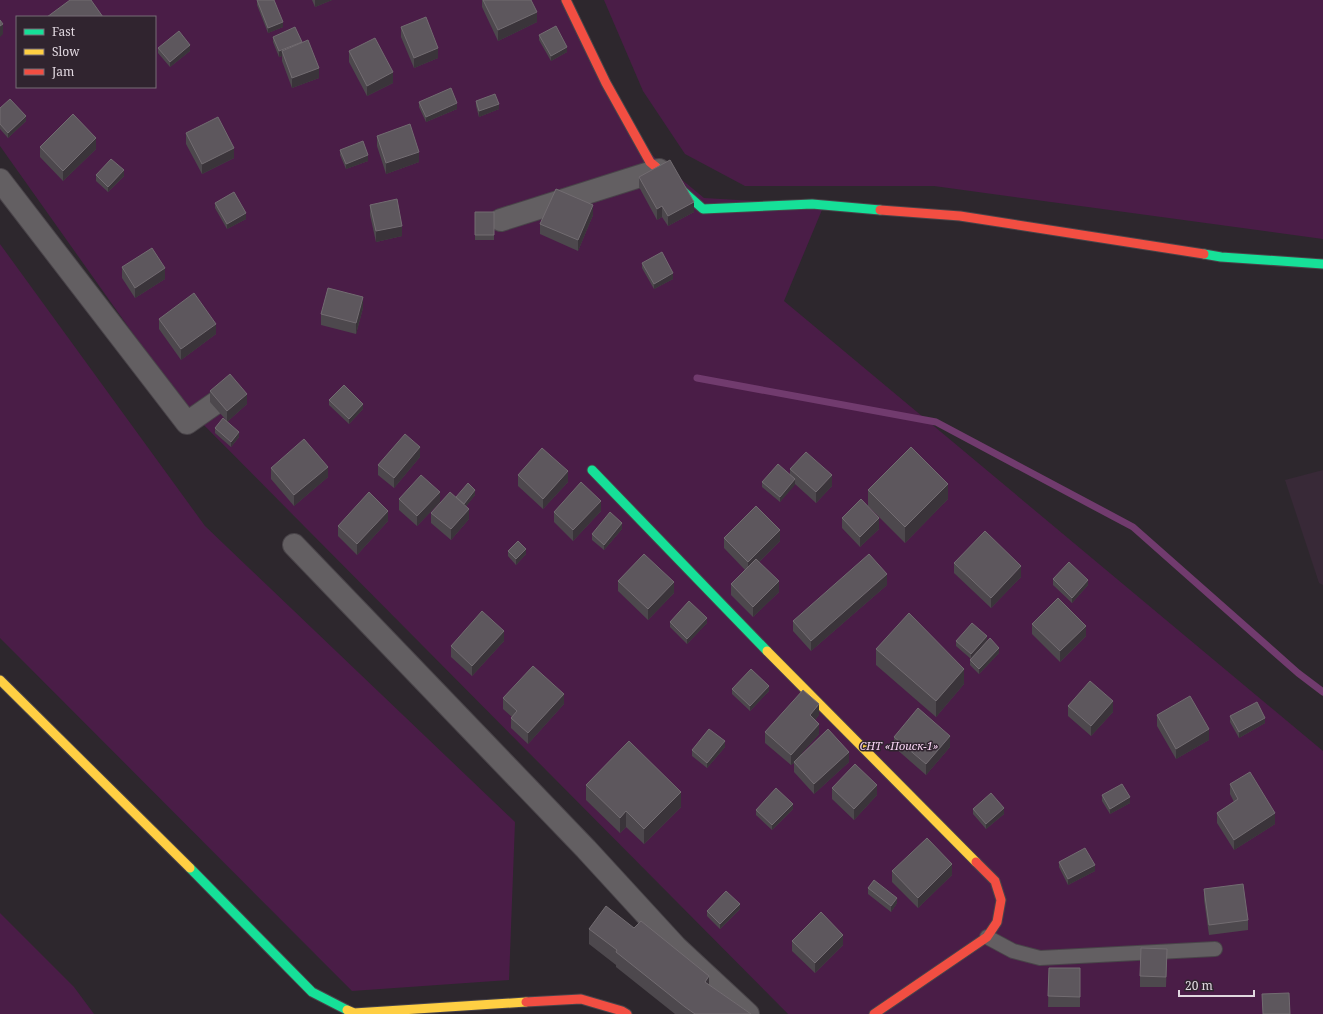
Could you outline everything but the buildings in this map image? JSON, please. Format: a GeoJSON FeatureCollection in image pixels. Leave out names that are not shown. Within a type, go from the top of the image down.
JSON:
{"type":"FeatureCollection","features":[{"type":"Feature","properties":{"kind":"street"},"geometry":{"type":"LineString","coordinates":[[566,0],[606,83],[650,162],[703,209],[812,204],[952,215],[1221,257],[1323,264]]}},
{"type":"Feature","properties":{"kind":"street"},"geometry":{"type":"LineString","coordinates":[[501,220],[659,170]]}},
{"type":"Feature","properties":{"kind":"street"},"geometry":{"type":"LineString","coordinates":[[0,180],[187,423],[217,402]]}},
{"type":"Feature","properties":{"kind":"street"},"geometry":{"type":"LineString","coordinates":[[592,470],[783,667],[994,881],[1001,900],[997,922],[987,936],[874,1014]]}},
{"type":"Feature","properties":{"kind":"street"},"geometry":{"type":"LineString","coordinates":[[294,545],[586,849],[676,947],[748,1014]]}},
{"type":"Feature","properties":{"kind":"street"},"geometry":{"type":"LineString","coordinates":[[0,680],[215,893],[312,992],[354,1013],[581,999],[622,1011],[627,1014]]}},
{"type":"Feature","properties":{"kind":"lane"},"geometry":{"type":"LineString","coordinates":[[987,936],[1013,951],[1040,958],[1216,950]]}},
{"type":"Feature","properties":{"kind":"shaded area"},"geometry":{"type":"Polygon","coordinates":[[[1323,470],[1323,585],[1319,583],[1285,480],[1323,470]]]}},
{"type":"Feature","properties":{"kind":"green space","name":"СНТ «Поиск-1»"},"geometry":{"type":"Polygon","coordinates":[[[0,0],[560,0],[652,155],[704,198],[824,205],[784,301],[1323,751],[1323,1014],[788,1014],[183,404],[0,146],[0,0]]]}},
{"type":"Feature","properties":{"kind":"green space"},"geometry":{"type":"Polygon","coordinates":[[[604,0],[1323,0],[1323,239],[934,186],[745,186],[685,154],[643,91],[604,0]]]}},
{"type":"Feature","properties":{"kind":"green space"},"geometry":{"type":"Polygon","coordinates":[[[0,244],[205,526],[515,822],[509,980],[352,991],[0,638],[0,244]]]}},
{"type":"Feature","properties":{"kind":"green space"},"geometry":{"type":"Polygon","coordinates":[[[0,913],[74,987],[94,1014],[0,1014],[0,913]]]}},
{"type":"Feature","properties":{"kind":"waterway"},"geometry":{"type":"LineString","coordinates":[[697,378],[936,422],[1133,527],[1298,673],[1323,692]]}},
{"type":"Feature","properties":{"kind":"traffic: fast"},"geometry":{"type":"LineString","coordinates":[[656,167],[703,209],[812,204],[880,210]]}},
{"type":"Feature","properties":{"kind":"traffic: fast"},"geometry":{"type":"LineString","coordinates":[[1204,254],[1221,257],[1323,264]]}},
{"type":"Feature","properties":{"kind":"traffic: fast"},"geometry":{"type":"LineString","coordinates":[[592,470],[767,651]]}},
{"type":"Feature","properties":{"kind":"traffic: fast"},"geometry":{"type":"LineString","coordinates":[[190,868],[312,992],[347,1010]]}},
{"type":"Feature","properties":{"kind":"traffic: slow"},"geometry":{"type":"LineString","coordinates":[[767,651],[976,862]]}},
{"type":"Feature","properties":{"kind":"traffic: slow"},"geometry":{"type":"LineString","coordinates":[[0,680],[190,868]]}},
{"type":"Feature","properties":{"kind":"traffic: slow"},"geometry":{"type":"LineString","coordinates":[[347,1010],[354,1013],[526,1002]]}},
{"type":"Feature","properties":{"kind":"traffic: jam"},"geometry":{"type":"LineString","coordinates":[[566,0],[606,83],[650,162],[656,167]]}},
{"type":"Feature","properties":{"kind":"traffic: jam"},"geometry":{"type":"LineString","coordinates":[[880,210],[960,216],[1204,254]]}},
{"type":"Feature","properties":{"kind":"traffic: jam"},"geometry":{"type":"LineString","coordinates":[[874,1014],[987,937],[997,922],[1001,900],[995,881],[976,862]]}},
{"type":"Feature","properties":{"kind":"traffic: jam"},"geometry":{"type":"LineString","coordinates":[[526,1002],[581,999],[622,1011],[627,1014]]}}]}
